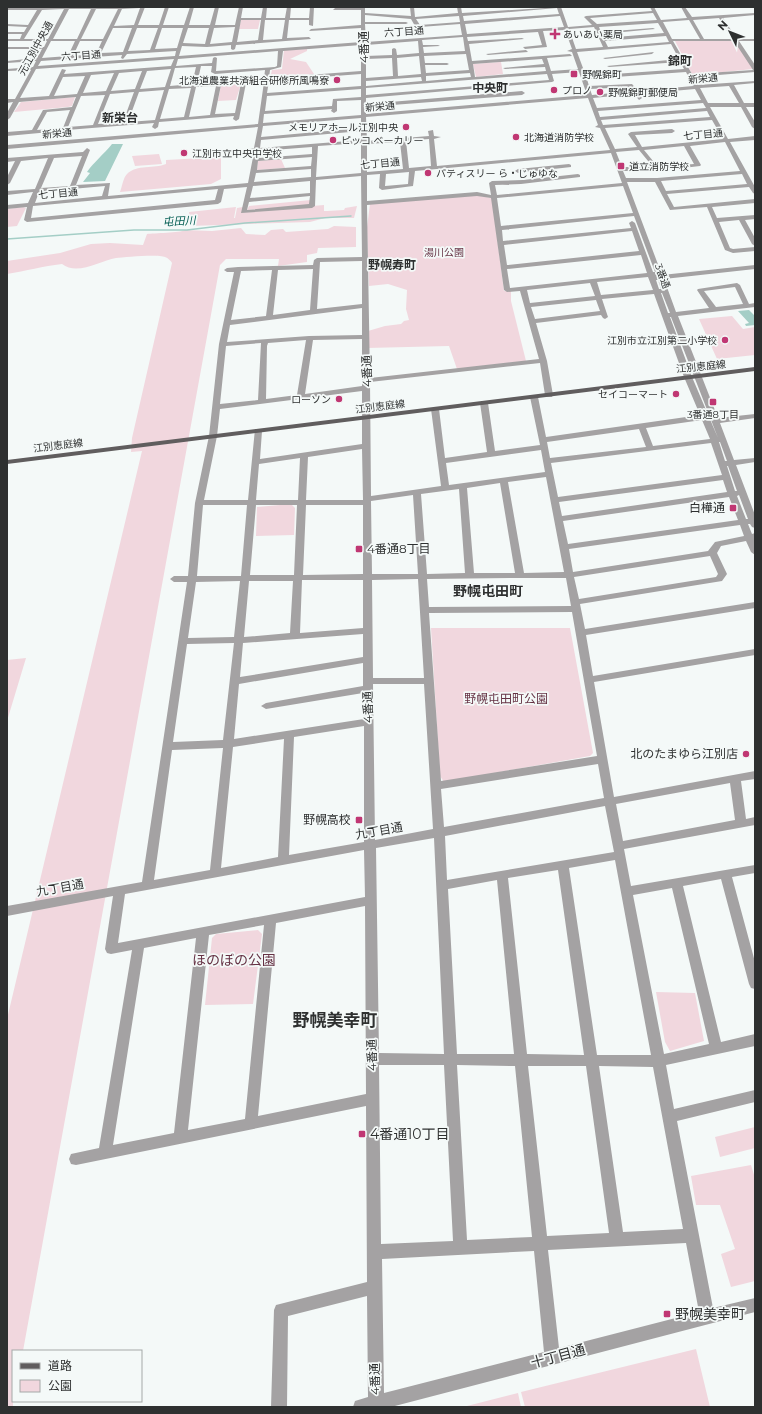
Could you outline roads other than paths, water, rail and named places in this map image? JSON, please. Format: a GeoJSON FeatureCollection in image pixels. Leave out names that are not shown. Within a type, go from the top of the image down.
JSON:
{"type":"FeatureCollection","features":[{"type":"Feature","properties":{"kind":"main road","name":"江別恵庭線"},"geometry":{"type":"LineString","coordinates":[[7,462],[755,369]]}},
{"type":"Feature","properties":{"kind":"street"},"geometry":{"type":"LineString","coordinates":[[7,9],[142,7],[121,62]]}},
{"type":"Feature","properties":{"kind":"street"},"geometry":{"type":"LineString","coordinates":[[152,52],[167,7]]}},
{"type":"Feature","properties":{"kind":"street"},"geometry":{"type":"LineString","coordinates":[[153,134],[192,7]]}},
{"type":"Feature","properties":{"kind":"street"},"geometry":{"type":"LineString","coordinates":[[207,46],[217,7]]}},
{"type":"Feature","properties":{"kind":"street"},"geometry":{"type":"LineString","coordinates":[[232,53],[241,7]]}},
{"type":"Feature","properties":{"kind":"street"},"geometry":{"type":"LineString","coordinates":[[260,42],[265,7]]}},
{"type":"Feature","properties":{"kind":"street"},"geometry":{"type":"LineString","coordinates":[[284,40],[289,7]]}},
{"type":"Feature","properties":{"kind":"street"},"geometry":{"type":"LineString","coordinates":[[309,47],[312,7]]}},
{"type":"Feature","properties":{"kind":"street"},"geometry":{"type":"LineString","coordinates":[[412,7],[413,18],[420,26],[559,15]]}},
{"type":"Feature","properties":{"kind":"street"},"geometry":{"type":"LineString","coordinates":[[460,7],[479,106]]}},
{"type":"Feature","properties":{"kind":"street","name":"3番通"},"geometry":{"type":"LineString","coordinates":[[553,7],[559,15]]}},
{"type":"Feature","properties":{"kind":"street"},"geometry":{"type":"LineString","coordinates":[[335,16],[335,8],[363,10],[413,18],[434,14],[461,14],[507,9],[558,7]]}},
{"type":"Feature","properties":{"kind":"street","name":"3番通"},"geometry":{"type":"LineString","coordinates":[[558,7],[563,28],[588,97],[623,183],[633,214],[660,276],[665,291],[669,314]]}},
{"type":"Feature","properties":{"kind":"street"},"geometry":{"type":"LineString","coordinates":[[683,7],[702,40]]}},
{"type":"Feature","properties":{"kind":"street"},"geometry":{"type":"LineString","coordinates":[[749,7],[755,15]]}},
{"type":"Feature","properties":{"kind":"street","name":"元江別中央通"},"geometry":{"type":"LineString","coordinates":[[7,118],[67,8]]}},
{"type":"Feature","properties":{"kind":"street"},"geometry":{"type":"LineString","coordinates":[[70,58],[94,8]]}},
{"type":"Feature","properties":{"kind":"street"},"geometry":{"type":"LineString","coordinates":[[98,55],[120,8]]}},
{"type":"Feature","properties":{"kind":"street"},"geometry":{"type":"LineString","coordinates":[[14,14],[17,9]]}},
{"type":"Feature","properties":{"kind":"street"},"geometry":{"type":"LineString","coordinates":[[20,40],[40,9]]}},
{"type":"Feature","properties":{"kind":"street"},"geometry":{"type":"LineString","coordinates":[[507,9],[510,19]]}},
{"type":"Feature","properties":{"kind":"street"},"geometry":{"type":"LineString","coordinates":[[613,76],[605,58],[602,40],[596,26],[586,17],[654,9],[753,187],[663,193]]}},
{"type":"Feature","properties":{"kind":"street","name":"4番通"},"geometry":{"type":"LineString","coordinates":[[363,10],[374,1252],[371,1406]]}},
{"type":"Feature","properties":{"kind":"street"},"geometry":{"type":"LineString","coordinates":[[691,76],[755,70],[736,40],[713,12]]}},
{"type":"Feature","properties":{"kind":"street"},"geometry":{"type":"LineString","coordinates":[[608,15],[618,24]]}},
{"type":"Feature","properties":{"kind":"street","name":"六丁目通"},"geometry":{"type":"LineString","coordinates":[[7,70],[755,15]]}},
{"type":"Feature","properties":{"kind":"street"},"geometry":{"type":"LineString","coordinates":[[10,19],[7,25],[29,26]]}},
{"type":"Feature","properties":{"kind":"street"},"geometry":{"type":"LineString","coordinates":[[239,19],[311,19]]}},
{"type":"Feature","properties":{"kind":"street"},"geometry":{"type":"LineString","coordinates":[[334,28],[335,22]]}},
{"type":"Feature","properties":{"kind":"street"},"geometry":{"type":"LineString","coordinates":[[311,30],[364,24],[416,23]]}},
{"type":"Feature","properties":{"kind":"street"},"geometry":{"type":"LineString","coordinates":[[111,26],[237,26]]}},
{"type":"Feature","properties":{"kind":"street"},"geometry":{"type":"LineString","coordinates":[[599,33],[664,28]]}},
{"type":"Feature","properties":{"kind":"street"},"geometry":{"type":"LineString","coordinates":[[488,54],[508,53],[545,46],[540,30]]}},
{"type":"Feature","properties":{"kind":"street"},"geometry":{"type":"LineString","coordinates":[[520,32],[528,59]]}},
{"type":"Feature","properties":{"kind":"street"},"geometry":{"type":"LineString","coordinates":[[7,33],[25,33]]}},
{"type":"Feature","properties":{"kind":"street"},"geometry":{"type":"LineString","coordinates":[[602,40],[668,34]]}},
{"type":"Feature","properties":{"kind":"street"},"geometry":{"type":"LineString","coordinates":[[181,44],[207,46],[309,38]]}},
{"type":"Feature","properties":{"kind":"street"},"geometry":{"type":"LineString","coordinates":[[420,39],[424,82]]}},
{"type":"Feature","properties":{"kind":"street"},"geometry":{"type":"LineString","coordinates":[[466,43],[522,39]]}},
{"type":"Feature","properties":{"kind":"street"},"geometry":{"type":"LineString","coordinates":[[7,40],[105,40]]}},
{"type":"Feature","properties":{"kind":"street"},"geometry":{"type":"LineString","coordinates":[[504,40],[508,53]]}},
{"type":"Feature","properties":{"kind":"street"},"geometry":{"type":"LineString","coordinates":[[470,63],[528,59],[603,48],[672,42],[702,40],[755,40]]}},
{"type":"Feature","properties":{"kind":"street"},"geometry":{"type":"LineString","coordinates":[[393,41],[396,77]]}},
{"type":"Feature","properties":{"kind":"street"},"geometry":{"type":"LineString","coordinates":[[485,41],[490,62]]}},
{"type":"Feature","properties":{"kind":"street"},"geometry":{"type":"LineString","coordinates":[[648,45],[657,62]]}},
{"type":"Feature","properties":{"kind":"street"},"geometry":{"type":"LineString","coordinates":[[421,46],[438,46]]}},
{"type":"Feature","properties":{"kind":"street"},"geometry":{"type":"LineString","coordinates":[[7,48],[11,57]]}},
{"type":"Feature","properties":{"kind":"street"},"geometry":{"type":"LineString","coordinates":[[11,57],[45,48]]}},
{"type":"Feature","properties":{"kind":"street"},"geometry":{"type":"LineString","coordinates":[[216,54],[213,72],[268,69],[279,67],[281,49]]}},
{"type":"Feature","properties":{"kind":"street"},"geometry":{"type":"LineString","coordinates":[[11,57],[39,60],[179,50]]}},
{"type":"Feature","properties":{"kind":"street"},"geometry":{"type":"LineString","coordinates":[[364,58],[468,52]]}},
{"type":"Feature","properties":{"kind":"street"},"geometry":{"type":"LineString","coordinates":[[605,58],[652,53]]}},
{"type":"Feature","properties":{"kind":"street"},"geometry":{"type":"LineString","coordinates":[[446,54],[448,73]]}},
{"type":"Feature","properties":{"kind":"street"},"geometry":{"type":"LineString","coordinates":[[334,118],[335,100],[552,81],[544,57]]}},
{"type":"Feature","properties":{"kind":"street"},"geometry":{"type":"LineString","coordinates":[[748,59],[755,59]]}},
{"type":"Feature","properties":{"kind":"street"},"geometry":{"type":"LineString","coordinates":[[609,66],[682,60]]}},
{"type":"Feature","properties":{"kind":"street"},"geometry":{"type":"LineString","coordinates":[[503,61],[507,76]]}},
{"type":"Feature","properties":{"kind":"street"},"geometry":{"type":"LineString","coordinates":[[61,76],[214,64]]}},
{"type":"Feature","properties":{"kind":"street"},"geometry":{"type":"LineString","coordinates":[[423,64],[447,64]]}},
{"type":"Feature","properties":{"kind":"street"},"geometry":{"type":"LineString","coordinates":[[505,68],[547,64]]}},
{"type":"Feature","properties":{"kind":"street"},"geometry":{"type":"LineString","coordinates":[[186,119],[199,65]]}},
{"type":"Feature","properties":{"kind":"street"},"geometry":{"type":"LineString","coordinates":[[51,97],[65,66]]}},
{"type":"Feature","properties":{"kind":"street"},"geometry":{"type":"LineString","coordinates":[[126,124],[145,69]]}},
{"type":"Feature","properties":{"kind":"street"},"geometry":{"type":"LineString","coordinates":[[268,69],[254,172],[243,212],[312,206],[315,145]]}},
{"type":"Feature","properties":{"kind":"street"},"geometry":{"type":"LineString","coordinates":[[234,127],[246,70]]}},
{"type":"Feature","properties":{"kind":"street"},"geometry":{"type":"LineString","coordinates":[[262,113],[288,102],[311,100],[364,87],[578,70]]}},
{"type":"Feature","properties":{"kind":"street","name":"3番通"},"geometry":{"type":"LineString","coordinates":[[578,70],[584,78],[588,88],[588,97],[599,119],[600,127]]}},
{"type":"Feature","properties":{"kind":"street"},"geometry":{"type":"LineString","coordinates":[[584,78],[687,70]]}},
{"type":"Feature","properties":{"kind":"street"},"geometry":{"type":"LineString","coordinates":[[95,126],[117,71]]}},
{"type":"Feature","properties":{"kind":"street"},"geometry":{"type":"LineString","coordinates":[[364,80],[472,71]]}},
{"type":"Feature","properties":{"kind":"street"},"geometry":{"type":"LineString","coordinates":[[212,116],[222,72]]}},
{"type":"Feature","properties":{"kind":"street"},"geometry":{"type":"LineString","coordinates":[[7,101],[364,72]]}},
{"type":"Feature","properties":{"kind":"street"},"geometry":{"type":"LineString","coordinates":[[59,142],[89,73]]}},
{"type":"Feature","properties":{"kind":"street"},"geometry":{"type":"LineString","coordinates":[[311,100],[312,76]]}},
{"type":"Feature","properties":{"kind":"street"},"geometry":{"type":"LineString","coordinates":[[288,102],[290,78]]}},
{"type":"Feature","properties":{"kind":"street","name":"新栄通"},"geometry":{"type":"LineString","coordinates":[[7,147],[755,82]]}},
{"type":"Feature","properties":{"kind":"street"},"geometry":{"type":"LineString","coordinates":[[514,84],[530,102]]}},
{"type":"Feature","properties":{"kind":"street"},"geometry":{"type":"LineString","coordinates":[[731,84],[755,127]]}},
{"type":"Feature","properties":{"kind":"street"},"geometry":{"type":"LineString","coordinates":[[588,88],[632,85],[639,98],[700,93]]}},
{"type":"Feature","properties":{"kind":"street"},"geometry":{"type":"LineString","coordinates":[[426,92],[428,101]]}},
{"type":"Feature","properties":{"kind":"street"},"geometry":{"type":"LineString","coordinates":[[364,106],[522,93]]}},
{"type":"Feature","properties":{"kind":"street"},"geometry":{"type":"LineString","coordinates":[[265,95],[288,102],[311,100],[335,107]]}},
{"type":"Feature","properties":{"kind":"street"},"geometry":{"type":"LineString","coordinates":[[599,119],[642,115],[707,105]]}},
{"type":"Feature","properties":{"kind":"street"},"geometry":{"type":"LineString","coordinates":[[595,110],[707,105],[755,105]]}},
{"type":"Feature","properties":{"kind":"street"},"geometry":{"type":"LineString","coordinates":[[34,132],[44,111],[74,108]]}},
{"type":"Feature","properties":{"kind":"street"},"geometry":{"type":"LineString","coordinates":[[7,134],[237,114]]}},
{"type":"Feature","properties":{"kind":"street"},"geometry":{"type":"LineString","coordinates":[[642,115],[648,123]]}},
{"type":"Feature","properties":{"kind":"street"},"geometry":{"type":"LineString","coordinates":[[600,127],[714,118]]}},
{"type":"Feature","properties":{"kind":"street"},"geometry":{"type":"LineString","coordinates":[[668,121],[679,145]]}},
{"type":"Feature","properties":{"kind":"street"},"geometry":{"type":"LineString","coordinates":[[258,139],[364,129]]}},
{"type":"Feature","properties":{"kind":"street"},"geometry":{"type":"LineString","coordinates":[[656,169],[631,134],[672,131]]}},
{"type":"Feature","properties":{"kind":"street"},"geometry":{"type":"LineString","coordinates":[[431,134],[434,167]]}},
{"type":"Feature","properties":{"kind":"street"},"geometry":{"type":"LineString","coordinates":[[243,151],[403,140],[431,134],[438,137]]}},
{"type":"Feature","properties":{"kind":"street","name":"七丁目通"},"geometry":{"type":"LineString","coordinates":[[7,207],[755,138]]}},
{"type":"Feature","properties":{"kind":"street"},"geometry":{"type":"LineString","coordinates":[[72,187],[90,140]]}},
{"type":"Feature","properties":{"kind":"street"},"geometry":{"type":"LineString","coordinates":[[383,172],[382,188],[411,185],[403,140]]}},
{"type":"Feature","properties":{"kind":"street"},"geometry":{"type":"LineString","coordinates":[[620,169],[656,169],[698,165],[686,144]]}},
{"type":"Feature","properties":{"kind":"street","name":"3番通"},"geometry":{"type":"LineString","coordinates":[[610,151],[620,169],[623,183]]}},
{"type":"Feature","properties":{"kind":"street"},"geometry":{"type":"LineString","coordinates":[[7,160],[85,154]]}},
{"type":"Feature","properties":{"kind":"street"},"geometry":{"type":"LineString","coordinates":[[255,160],[315,155]]}},
{"type":"Feature","properties":{"kind":"street"},"geometry":{"type":"LineString","coordinates":[[52,156],[31,204],[27,220],[218,202],[221,187]]}},
{"type":"Feature","properties":{"kind":"street"},"geometry":{"type":"LineString","coordinates":[[560,156],[588,188]]}},
{"type":"Feature","properties":{"kind":"street"},"geometry":{"type":"LineString","coordinates":[[7,183],[19,159]]}},
{"type":"Feature","properties":{"kind":"street"},"geometry":{"type":"LineString","coordinates":[[518,160],[518,171],[524,194]]}},
{"type":"Feature","properties":{"kind":"street"},"geometry":{"type":"LineString","coordinates":[[254,172],[314,166]]}},
{"type":"Feature","properties":{"kind":"street"},"geometry":{"type":"LineString","coordinates":[[518,171],[569,166]]}},
{"type":"Feature","properties":{"kind":"street"},"geometry":{"type":"LineString","coordinates":[[365,204],[477,194],[494,197],[623,183],[746,173]]}},
{"type":"Feature","properties":{"kind":"street"},"geometry":{"type":"LineString","coordinates":[[578,176],[492,183],[507,290],[755,267]]}},
{"type":"Feature","properties":{"kind":"street"},"geometry":{"type":"LineString","coordinates":[[657,180],[672,209],[755,201]]}},
{"type":"Feature","properties":{"kind":"street"},"geometry":{"type":"LineString","coordinates":[[7,193],[108,184],[105,197]]}},
{"type":"Feature","properties":{"kind":"street"},"geometry":{"type":"LineString","coordinates":[[247,200],[313,194]]}},
{"type":"Feature","properties":{"kind":"street"},"geometry":{"type":"LineString","coordinates":[[118,196],[122,211]]}},
{"type":"Feature","properties":{"kind":"street"},"geometry":{"type":"LineString","coordinates":[[709,206],[727,249],[733,251],[755,249]]}},
{"type":"Feature","properties":{"kind":"street"},"geometry":{"type":"LineString","coordinates":[[501,243],[633,214]]}},
{"type":"Feature","properties":{"kind":"street","name":"3番通"},"geometry":{"type":"LineString","coordinates":[[633,214],[634,229],[651,276],[669,314],[705,417],[719,440]]}},
{"type":"Feature","properties":{"kind":"street"},"geometry":{"type":"LineString","coordinates":[[716,220],[755,217]]}},
{"type":"Feature","properties":{"kind":"street"},"geometry":{"type":"LineString","coordinates":[[741,218],[755,244]]}},
{"type":"Feature","properties":{"kind":"street"},"geometry":{"type":"LineString","coordinates":[[499,228],[634,229]]}},
{"type":"Feature","properties":{"kind":"street"},"geometry":{"type":"LineString","coordinates":[[504,268],[643,253]]}},
{"type":"Feature","properties":{"kind":"street"},"geometry":{"type":"LineString","coordinates":[[313,312],[317,260],[365,259]]}},
{"type":"Feature","properties":{"kind":"street"},"geometry":{"type":"LineString","coordinates":[[228,270],[316,267]]}},
{"type":"Feature","properties":{"kind":"street"},"geometry":{"type":"LineString","coordinates":[[147,886],[192,578],[199,502],[213,436],[223,344],[238,269]]}},
{"type":"Feature","properties":{"kind":"street"},"geometry":{"type":"LineString","coordinates":[[269,318],[275,269]]}},
{"type":"Feature","properties":{"kind":"street"},"geometry":{"type":"LineString","coordinates":[[532,321],[604,315],[593,281]]}},
{"type":"Feature","properties":{"kind":"street"},"geometry":{"type":"LineString","coordinates":[[714,310],[700,290],[737,285],[747,306]]}},
{"type":"Feature","properties":{"kind":"street"},"geometry":{"type":"LineString","coordinates":[[523,289],[543,361],[549,395]]}},
{"type":"Feature","properties":{"kind":"street"},"geometry":{"type":"LineString","coordinates":[[527,305],[665,291]]}},
{"type":"Feature","properties":{"kind":"street"},"geometry":{"type":"LineString","coordinates":[[227,323],[366,305]]}},
{"type":"Feature","properties":{"kind":"street"},"geometry":{"type":"LineString","coordinates":[[669,314],[755,305]]}},
{"type":"Feature","properties":{"kind":"street"},"geometry":{"type":"LineString","coordinates":[[223,344],[310,338],[366,338]]}},
{"type":"Feature","properties":{"kind":"street"},"geometry":{"type":"LineString","coordinates":[[301,395],[310,338]]}},
{"type":"Feature","properties":{"kind":"street"},"geometry":{"type":"LineString","coordinates":[[262,401],[263,346],[265,342]]}},
{"type":"Feature","properties":{"kind":"street"},"geometry":{"type":"LineString","coordinates":[[217,407],[367,384],[543,361]]}},
{"type":"Feature","properties":{"kind":"street","name":"3番通"},"geometry":{"type":"LineString","coordinates":[[692,377],[715,421],[719,440],[727,464],[742,493],[751,506],[754,523]]}},
{"type":"Feature","properties":{"kind":"street"},"geometry":{"type":"LineString","coordinates":[[534,397],[581,633],[610,802],[707,1317]]}},
{"type":"Feature","properties":{"kind":"street"},"geometry":{"type":"LineString","coordinates":[[484,403],[491,454]]}},
{"type":"Feature","properties":{"kind":"street"},"geometry":{"type":"LineString","coordinates":[[435,409],[445,489]]}},
{"type":"Feature","properties":{"kind":"street"},"geometry":{"type":"LineString","coordinates":[[715,421],[755,416]]}},
{"type":"Feature","properties":{"kind":"street"},"geometry":{"type":"LineString","coordinates":[[442,461],[491,454],[543,443],[642,426],[705,417]]}},
{"type":"Feature","properties":{"kind":"street"},"geometry":{"type":"LineString","coordinates":[[642,426],[650,448]]}},
{"type":"Feature","properties":{"kind":"street"},"geometry":{"type":"LineString","coordinates":[[215,874],[239,640],[258,431]]}},
{"type":"Feature","properties":{"kind":"street"},"geometry":{"type":"LineString","coordinates":[[547,461],[719,440]]}},
{"type":"Feature","properties":{"kind":"street"},"geometry":{"type":"LineString","coordinates":[[256,462],[367,446]]}},
{"type":"Feature","properties":{"kind":"street"},"geometry":{"type":"LineString","coordinates":[[295,636],[304,455]]}},
{"type":"Feature","properties":{"kind":"street"},"geometry":{"type":"LineString","coordinates":[[727,464],[755,460]]}},
{"type":"Feature","properties":{"kind":"street","name":"3番通"},"geometry":{"type":"LineString","coordinates":[[727,464],[727,477],[732,494],[743,522],[752,536],[755,552]]}},
{"type":"Feature","properties":{"kind":"street"},"geometry":{"type":"LineString","coordinates":[[199,502],[367,501],[549,474]]}},
{"type":"Feature","properties":{"kind":"street"},"geometry":{"type":"LineString","coordinates":[[554,500],[727,477]]}},
{"type":"Feature","properties":{"kind":"street"},"geometry":{"type":"LineString","coordinates":[[504,481],[520,576]]}},
{"type":"Feature","properties":{"kind":"street"},"geometry":{"type":"LineString","coordinates":[[463,487],[470,576]]}},
{"type":"Feature","properties":{"kind":"street"},"geometry":{"type":"LineString","coordinates":[[558,519],[742,493]]}},
{"type":"Feature","properties":{"kind":"street"},"geometry":{"type":"LineString","coordinates":[[417,494],[442,885],[460,1247]]}},
{"type":"Feature","properties":{"kind":"street"},"geometry":{"type":"LineString","coordinates":[[564,547],[743,522],[754,523]]}},
{"type":"Feature","properties":{"kind":"street"},"geometry":{"type":"LineString","coordinates":[[174,579],[569,575],[712,552],[718,544],[752,536]]}},
{"type":"Feature","properties":{"kind":"street"},"geometry":{"type":"LineString","coordinates":[[425,610],[575,605],[719,579],[723,574],[712,552]]}},
{"type":"Feature","properties":{"kind":"street"},"geometry":{"type":"LineString","coordinates":[[581,633],[755,605]]}},
{"type":"Feature","properties":{"kind":"street"},"geometry":{"type":"LineString","coordinates":[[183,641],[239,640],[368,631]]}},
{"type":"Feature","properties":{"kind":"street"},"geometry":{"type":"LineString","coordinates":[[589,680],[755,652]]}},
{"type":"Feature","properties":{"kind":"street"},"geometry":{"type":"LineString","coordinates":[[235,680],[368,659]]}},
{"type":"Feature","properties":{"kind":"street"},"geometry":{"type":"LineString","coordinates":[[266,706],[368,685],[429,681]]}},
{"type":"Feature","properties":{"kind":"street"},"geometry":{"type":"LineString","coordinates":[[168,746],[228,744],[369,722]]}},
{"type":"Feature","properties":{"kind":"street"},"geometry":{"type":"LineString","coordinates":[[283,861],[289,735]]}},
{"type":"Feature","properties":{"kind":"street"},"geometry":{"type":"LineString","coordinates":[[436,786],[603,759]]}},
{"type":"Feature","properties":{"kind":"street","name":"九丁目通"},"geometry":{"type":"LineString","coordinates":[[7,911],[755,776]]}},
{"type":"Feature","properties":{"kind":"street"},"geometry":{"type":"LineString","coordinates":[[735,779],[741,823]]}},
{"type":"Feature","properties":{"kind":"street"},"geometry":{"type":"LineString","coordinates":[[442,885],[563,865],[741,823],[755,822]]}},
{"type":"Feature","properties":{"kind":"street"},"geometry":{"type":"LineString","coordinates":[[563,865],[590,1061],[617,1240]]}},
{"type":"Feature","properties":{"kind":"street"},"geometry":{"type":"LineString","coordinates":[[627,891],[755,869]]}},
{"type":"Feature","properties":{"kind":"street"},"geometry":{"type":"LineString","coordinates":[[725,874],[755,984]]}},
{"type":"Feature","properties":{"kind":"street"},"geometry":{"type":"LineString","coordinates":[[502,875],[552,1358]]}},
{"type":"Feature","properties":{"kind":"street"},"geometry":{"type":"LineString","coordinates":[[676,882],[716,1049]]}},
{"type":"Feature","properties":{"kind":"street"},"geometry":{"type":"LineString","coordinates":[[120,890],[111,949],[371,900]]}},
{"type":"Feature","properties":{"kind":"street"},"geometry":{"type":"LineString","coordinates":[[251,1123],[270,919]]}},
{"type":"Feature","properties":{"kind":"street"},"geometry":{"type":"LineString","coordinates":[[180,1138],[203,932]]}},
{"type":"Feature","properties":{"kind":"street"},"geometry":{"type":"LineString","coordinates":[[105,1153],[139,944]]}},
{"type":"Feature","properties":{"kind":"street"},"geometry":{"type":"LineString","coordinates":[[372,1059],[659,1061],[755,1040]]}},
{"type":"Feature","properties":{"kind":"street"},"geometry":{"type":"LineString","coordinates":[[670,1116],[755,1096]]}},
{"type":"Feature","properties":{"kind":"street"},"geometry":{"type":"LineString","coordinates":[[76,1159],[373,1099]]}},
{"type":"Feature","properties":{"kind":"street"},"geometry":{"type":"LineString","coordinates":[[374,1252],[692,1236]]}},
{"type":"Feature","properties":{"kind":"street"},"geometry":{"type":"LineString","coordinates":[[280,1407],[281,1310],[374,1287]]}},
{"type":"Feature","properties":{"kind":"street","name":"十丁目通"},"geometry":{"type":"LineString","coordinates":[[371,1406],[755,1305]]}},
{"type":"Feature","properties":{"kind":"waterway","name":"屯田川"},"geometry":{"type":"LineString","coordinates":[[7,239],[134,230],[187,230],[245,223],[351,216]]}},
{"type":"Feature","properties":{"kind":"place","name":"あいあい薬局"},"geometry":{"type":"Point","coordinates":[555,34]}},
{"type":"Feature","properties":{"kind":"place","name":"野幌錦町"},"geometry":{"type":"Point","coordinates":[574,74]}},
{"type":"Feature","properties":{"kind":"place","name":"北海道農業共済組合研修所風鳴寮"},"geometry":{"type":"Point","coordinates":[337,80]}},
{"type":"Feature","properties":{"kind":"place","name":"プロノ"},"geometry":{"type":"Point","coordinates":[554,90]}},
{"type":"Feature","properties":{"kind":"place","name":"野幌錦町郵便局"},"geometry":{"type":"Point","coordinates":[600,92]}},
{"type":"Feature","properties":{"kind":"place","name":"メモリアホール江別中央"},"geometry":{"type":"Point","coordinates":[406,127]}},
{"type":"Feature","properties":{"kind":"place","name":"北海道消防学校"},"geometry":{"type":"Point","coordinates":[516,137]}},
{"type":"Feature","properties":{"kind":"place","name":"ピッコ ベーカリー"},"geometry":{"type":"Point","coordinates":[333,140]}},
{"type":"Feature","properties":{"kind":"place","name":"江別市立中央中学校"},"geometry":{"type":"Point","coordinates":[184,153]}},
{"type":"Feature","properties":{"kind":"place","name":"道立消防学校"},"geometry":{"type":"Point","coordinates":[621,166]}},
{"type":"Feature","properties":{"kind":"place","name":"パティスリー ら・じゅゆな"},"geometry":{"type":"Point","coordinates":[428,173]}},
{"type":"Feature","properties":{"kind":"place","name":"江別市立江別第二小学校"},"geometry":{"type":"Point","coordinates":[725,340]}},
{"type":"Feature","properties":{"kind":"place","name":"セイコーマート"},"geometry":{"type":"Point","coordinates":[676,394]}},
{"type":"Feature","properties":{"kind":"place","name":"ローソン"},"geometry":{"type":"Point","coordinates":[339,399]}},
{"type":"Feature","properties":{"kind":"place","name":"3番通8丁目"},"geometry":{"type":"Point","coordinates":[713,402]}},
{"type":"Feature","properties":{"kind":"place","name":"白樺通"},"geometry":{"type":"Point","coordinates":[733,508]}},
{"type":"Feature","properties":{"kind":"place","name":"4番通8丁目"},"geometry":{"type":"Point","coordinates":[359,549]}},
{"type":"Feature","properties":{"kind":"place","name":"北のたまゆら江別店"},"geometry":{"type":"Point","coordinates":[746,754]}},
{"type":"Feature","properties":{"kind":"place","name":"野幌高校"},"geometry":{"type":"Point","coordinates":[359,820]}},
{"type":"Feature","properties":{"kind":"place","name":"4番通10丁目"},"geometry":{"type":"Point","coordinates":[362,1134]}},
{"type":"Feature","properties":{"kind":"place","name":"野幌美幸町"},"geometry":{"type":"Point","coordinates":[667,1314]}},
{"type":"Feature","properties":{"kind":"district","name":"錦町"},"geometry":{"type":"Point","coordinates":[680,61]}},
{"type":"Feature","properties":{"kind":"district","name":"中央町"},"geometry":{"type":"Point","coordinates":[490,88]}},
{"type":"Feature","properties":{"kind":"district","name":"新栄台"},"geometry":{"type":"Point","coordinates":[120,118]}},
{"type":"Feature","properties":{"kind":"district","name":"野幌寿町"},"geometry":{"type":"Point","coordinates":[392,265]}},
{"type":"Feature","properties":{"kind":"district","name":"野幌屯田町"},"geometry":{"type":"Point","coordinates":[488,591]}},
{"type":"Feature","properties":{"kind":"district","name":"野幌美幸町"},"geometry":{"type":"Point","coordinates":[335,1020]}},
{"type":"Feature","properties":{"kind":"park label","name":"湯川公園"},"geometry":{"type":"Point","coordinates":[444,252]}},
{"type":"Feature","properties":{"kind":"park label","name":"野幌屯田町公園"},"geometry":{"type":"Point","coordinates":[506,699]}},
{"type":"Feature","properties":{"kind":"park label","name":"ほのぼの公園"},"geometry":{"type":"Point","coordinates":[234,960]}}]}
